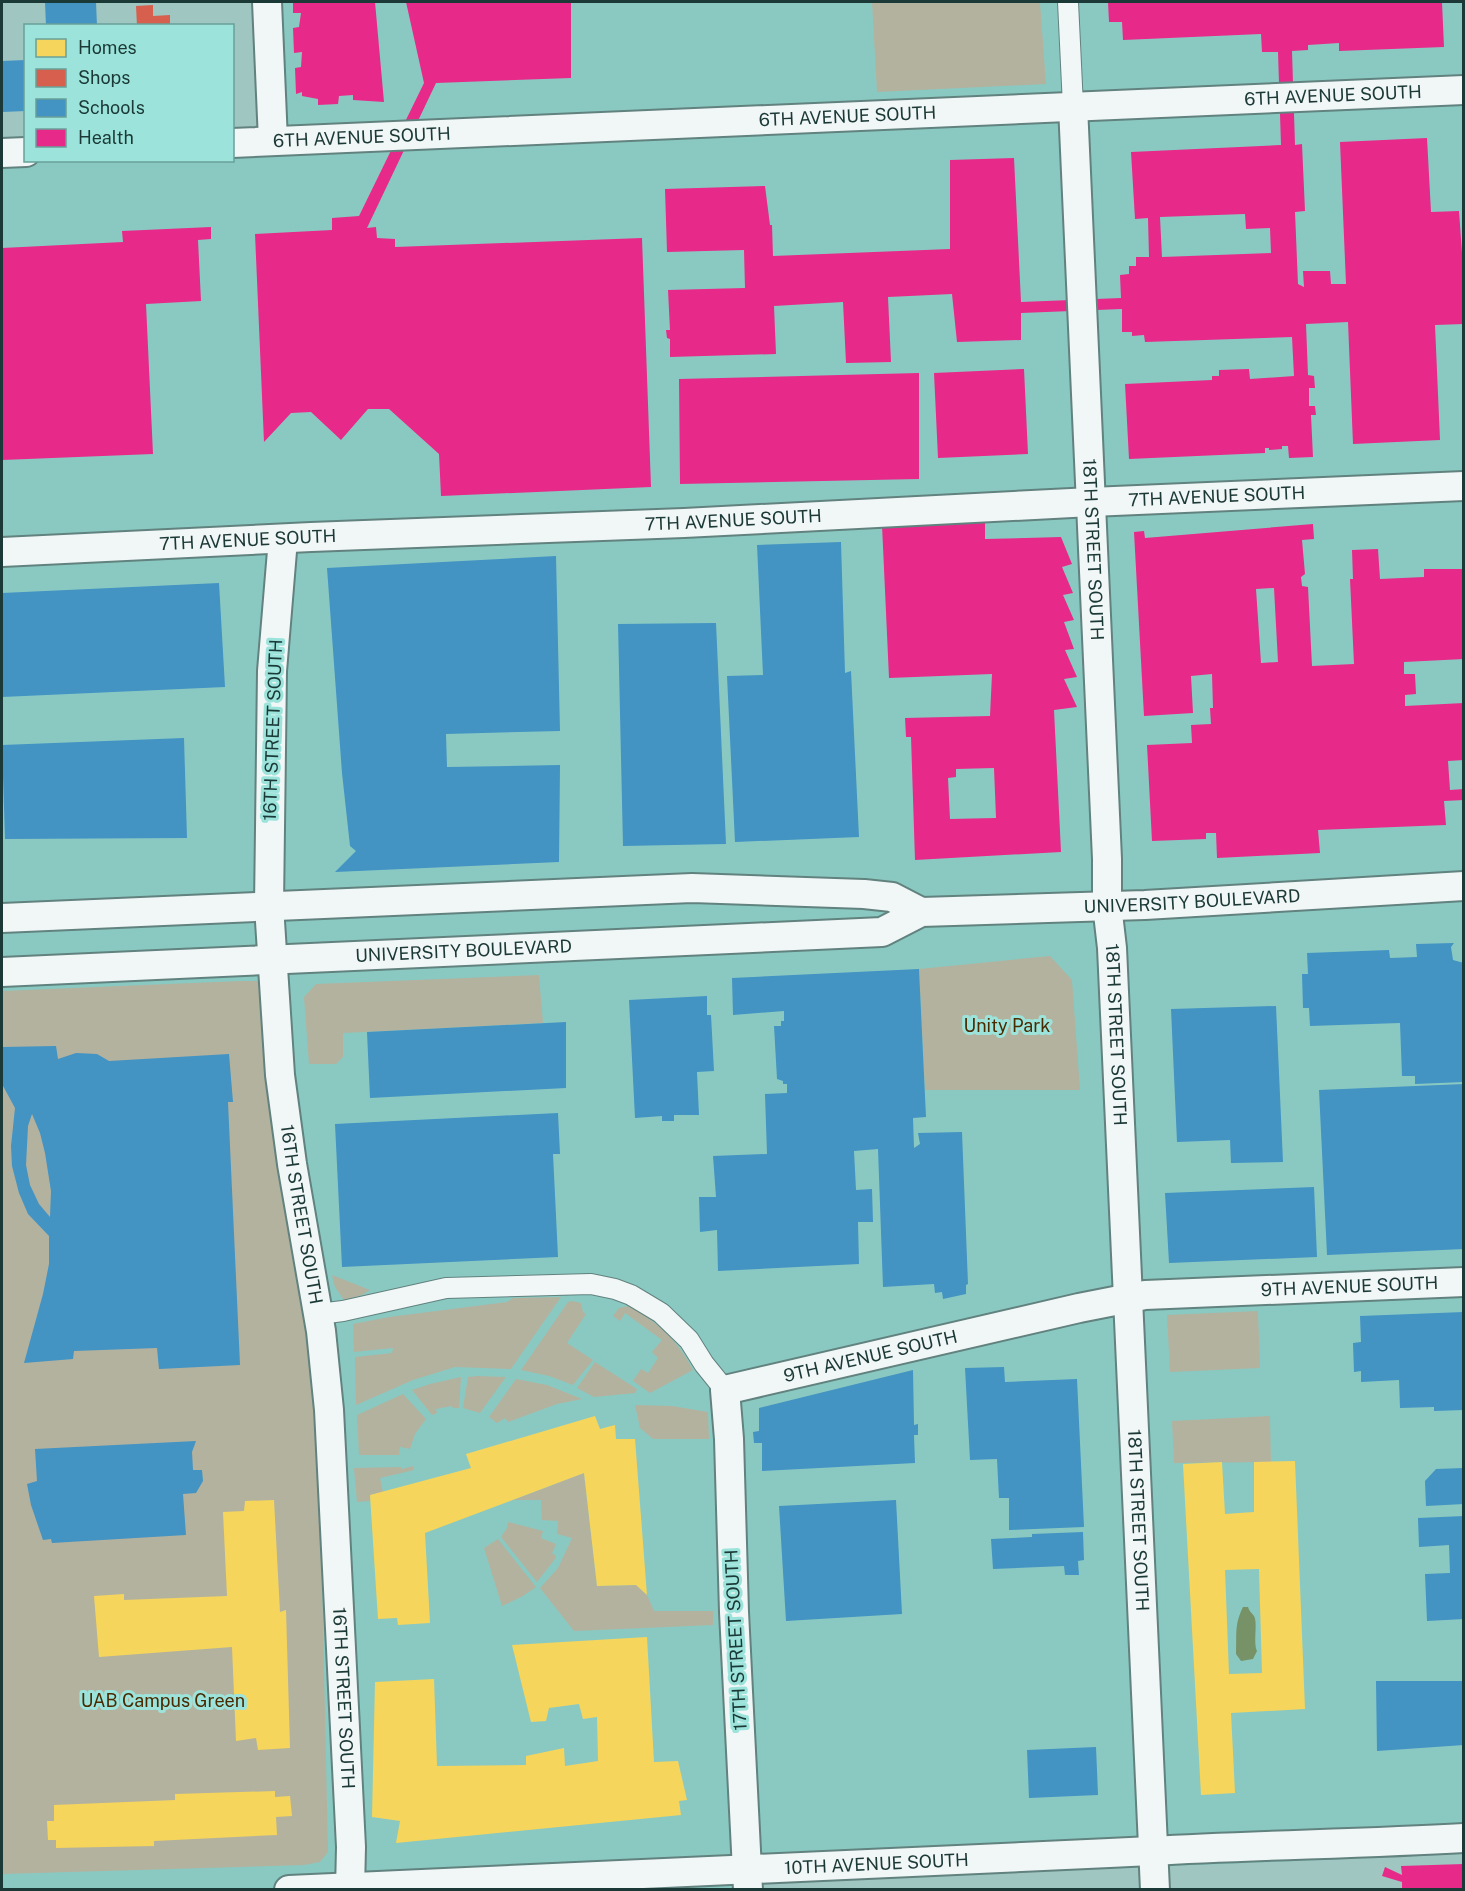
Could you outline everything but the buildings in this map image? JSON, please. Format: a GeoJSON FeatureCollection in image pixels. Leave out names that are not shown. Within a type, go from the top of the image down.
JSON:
{"type":"FeatureCollection","features":[{"type":"Feature","properties":{"kind":"street"},"geometry":{"type":"LineString","coordinates":[[267,2],[273,141]]}},
{"type":"Feature","properties":{"kind":"street","name":"18TH STREET SOUTH"},"geometry":{"type":"LineString","coordinates":[[1068,2],[1107,859],[1107,905],[1112,948],[1155,1890]]}},
{"type":"Feature","properties":{"kind":"street","name":"6TH AVENUE SOUTH"},"geometry":{"type":"LineString","coordinates":[[234,143],[1464,90]]}},
{"type":"Feature","properties":{"kind":"street"},"geometry":{"type":"LineString","coordinates":[[2,153],[24,152]]}},
{"type":"Feature","properties":{"kind":"street","name":"7TH AVENUE SOUTH"},"geometry":{"type":"LineString","coordinates":[[2,552],[1464,486]]}},
{"type":"Feature","properties":{"kind":"street","name":"16TH STREET SOUTH"},"geometry":{"type":"LineString","coordinates":[[283,539],[272,671],[269,906],[280,1075],[292,1164],[319,1314],[331,1428],[351,1847],[350,1888]]}},
{"type":"Feature","properties":{"kind":"street","name":"UNIVERSITY BOULEVARD"},"geometry":{"type":"LineString","coordinates":[[2,972],[882,932],[921,912],[1107,905],[1145,906],[1464,886]]}},
{"type":"Feature","properties":{"kind":"street","name":"UNIVERSITY BOULEVARD"},"geometry":{"type":"LineString","coordinates":[[2,918],[692,888],[864,894],[892,897],[921,912]]}},
{"type":"Feature","properties":{"kind":"street","name":"9TH AVENUE SOUTH"},"geometry":{"type":"LineString","coordinates":[[725,1390],[1128,1298],[1153,1295],[1464,1282]]}},
{"type":"Feature","properties":{"kind":"street"},"geometry":{"type":"LineString","coordinates":[[319,1314],[343,1311],[446,1288],[591,1284],[631,1295],[661,1313],[689,1340],[704,1364],[725,1390]]}},
{"type":"Feature","properties":{"kind":"street","name":"17TH STREET SOUTH"},"geometry":{"type":"LineString","coordinates":[[725,1390],[747,1880]]}},
{"type":"Feature","properties":{"kind":"street","name":"10TH AVENUE SOUTH"},"geometry":{"type":"LineString","coordinates":[[290,1890],[747,1880],[1153,1850],[1359,1844],[1464,1838]]}},
{"type":"Feature","properties":{"kind":"shaded area"},"geometry":{"type":"Polygon","coordinates":[[[267,2],[1463,2],[1463,1854],[763,1883],[763,1890],[2,1889],[2,153],[24,159],[24,162],[234,162],[234,143],[273,141],[267,2]]]}},
{"type":"Feature","properties":{"kind":"shaded area"},"geometry":{"type":"Polygon","coordinates":[[[1243,1607],[1248,1607],[1255,1619],[1257,1651],[1253,1659],[1241,1661],[1236,1654],[1236,1636],[1238,1619],[1243,1607]]]}},
{"type":"Feature","properties":{"kind":"green space"},"geometry":{"type":"Polygon","coordinates":[[[872,2],[1040,2],[1046,84],[877,92],[872,2]]]}},
{"type":"Feature","properties":{"kind":"green space","name":"Unity Park"},"geometry":{"type":"Polygon","coordinates":[[[1050,956],[1072,980],[1080,1090],[925,1090],[919,969],[1050,956]]]}},
{"type":"Feature","properties":{"kind":"green space"},"geometry":{"type":"Polygon","coordinates":[[[539,975],[543,1023],[343,1033],[343,1057],[336,1064],[309,1064],[304,997],[316,984],[539,975]]]}},
{"type":"Feature","properties":{"kind":"green space","name":"UAB Campus Green"},"geometry":{"type":"Polygon","coordinates":[[[262,981],[318,1395],[328,1852],[320,1862],[304,1865],[2,1874],[2,991],[262,981]]]}},
{"type":"Feature","properties":{"kind":"green space"},"geometry":{"type":"Polygon","coordinates":[[[332,1275],[370,1290],[344,1300],[335,1287],[332,1275]]]}},
{"type":"Feature","properties":{"kind":"green space"},"geometry":{"type":"Polygon","coordinates":[[[561,1297],[511,1369],[455,1367],[413,1380],[356,1405],[355,1357],[392,1353],[393,1348],[354,1352],[353,1324],[389,1317],[507,1302],[513,1298],[561,1297]]]}},
{"type":"Feature","properties":{"kind":"green space"},"geometry":{"type":"Polygon","coordinates":[[[568,1302],[581,1303],[583,1312],[586,1314],[567,1343],[593,1360],[573,1385],[549,1376],[521,1370],[568,1302]]]}},
{"type":"Feature","properties":{"kind":"green space"},"geometry":{"type":"Polygon","coordinates":[[[628,1306],[648,1318],[666,1333],[681,1350],[693,1370],[650,1393],[633,1381],[641,1369],[648,1373],[658,1358],[652,1352],[662,1340],[625,1313],[620,1321],[613,1316],[619,1308],[628,1306]]]}},
{"type":"Feature","properties":{"kind":"green space"},"geometry":{"type":"Polygon","coordinates":[[[1258,1311],[1260,1368],[1170,1372],[1167,1315],[1258,1311]]]}},
{"type":"Feature","properties":{"kind":"green space"},"geometry":{"type":"Polygon","coordinates":[[[595,1362],[637,1389],[635,1393],[594,1397],[577,1388],[595,1362]]]}},
{"type":"Feature","properties":{"kind":"green space"},"geometry":{"type":"Polygon","coordinates":[[[461,1377],[459,1408],[452,1406],[436,1409],[437,1413],[432,1415],[412,1390],[430,1384],[461,1377]]]}},
{"type":"Feature","properties":{"kind":"green space"},"geometry":{"type":"Polygon","coordinates":[[[468,1377],[506,1377],[480,1413],[463,1408],[468,1377]]]}},
{"type":"Feature","properties":{"kind":"green space"},"geometry":{"type":"Polygon","coordinates":[[[516,1379],[547,1385],[582,1399],[557,1404],[508,1422],[505,1418],[497,1423],[489,1417],[516,1379]]]}},
{"type":"Feature","properties":{"kind":"green space"},"geometry":{"type":"Polygon","coordinates":[[[403,1394],[426,1419],[415,1434],[410,1449],[400,1447],[399,1455],[359,1455],[357,1415],[403,1394]]]}},
{"type":"Feature","properties":{"kind":"green space"},"geometry":{"type":"Polygon","coordinates":[[[635,1405],[672,1406],[708,1412],[709,1439],[653,1439],[640,1428],[635,1405]]]}},
{"type":"Feature","properties":{"kind":"green space"},"geometry":{"type":"Polygon","coordinates":[[[1270,1416],[1271,1462],[1174,1463],[1172,1421],[1270,1416]]]}},
{"type":"Feature","properties":{"kind":"green space"},"geometry":{"type":"Polygon","coordinates":[[[413,1466],[414,1470],[380,1478],[383,1492],[370,1495],[370,1501],[357,1502],[354,1468],[401,1467],[402,1469],[413,1466]]]}},
{"type":"Feature","properties":{"kind":"green space"},"geometry":{"type":"Polygon","coordinates":[[[584,1473],[597,1586],[636,1585],[647,1595],[654,1611],[713,1611],[713,1625],[574,1631],[540,1588],[558,1568],[572,1538],[557,1534],[558,1521],[542,1520],[541,1500],[513,1500],[584,1473]]]}},
{"type":"Feature","properties":{"kind":"green space"},"geometry":{"type":"Polygon","coordinates":[[[508,1522],[543,1531],[541,1538],[556,1544],[552,1553],[556,1556],[555,1559],[537,1582],[501,1537],[508,1522]]]}},
{"type":"Feature","properties":{"kind":"green space"},"geometry":{"type":"Polygon","coordinates":[[[498,1539],[536,1587],[502,1606],[484,1548],[498,1539]]]}}]}
